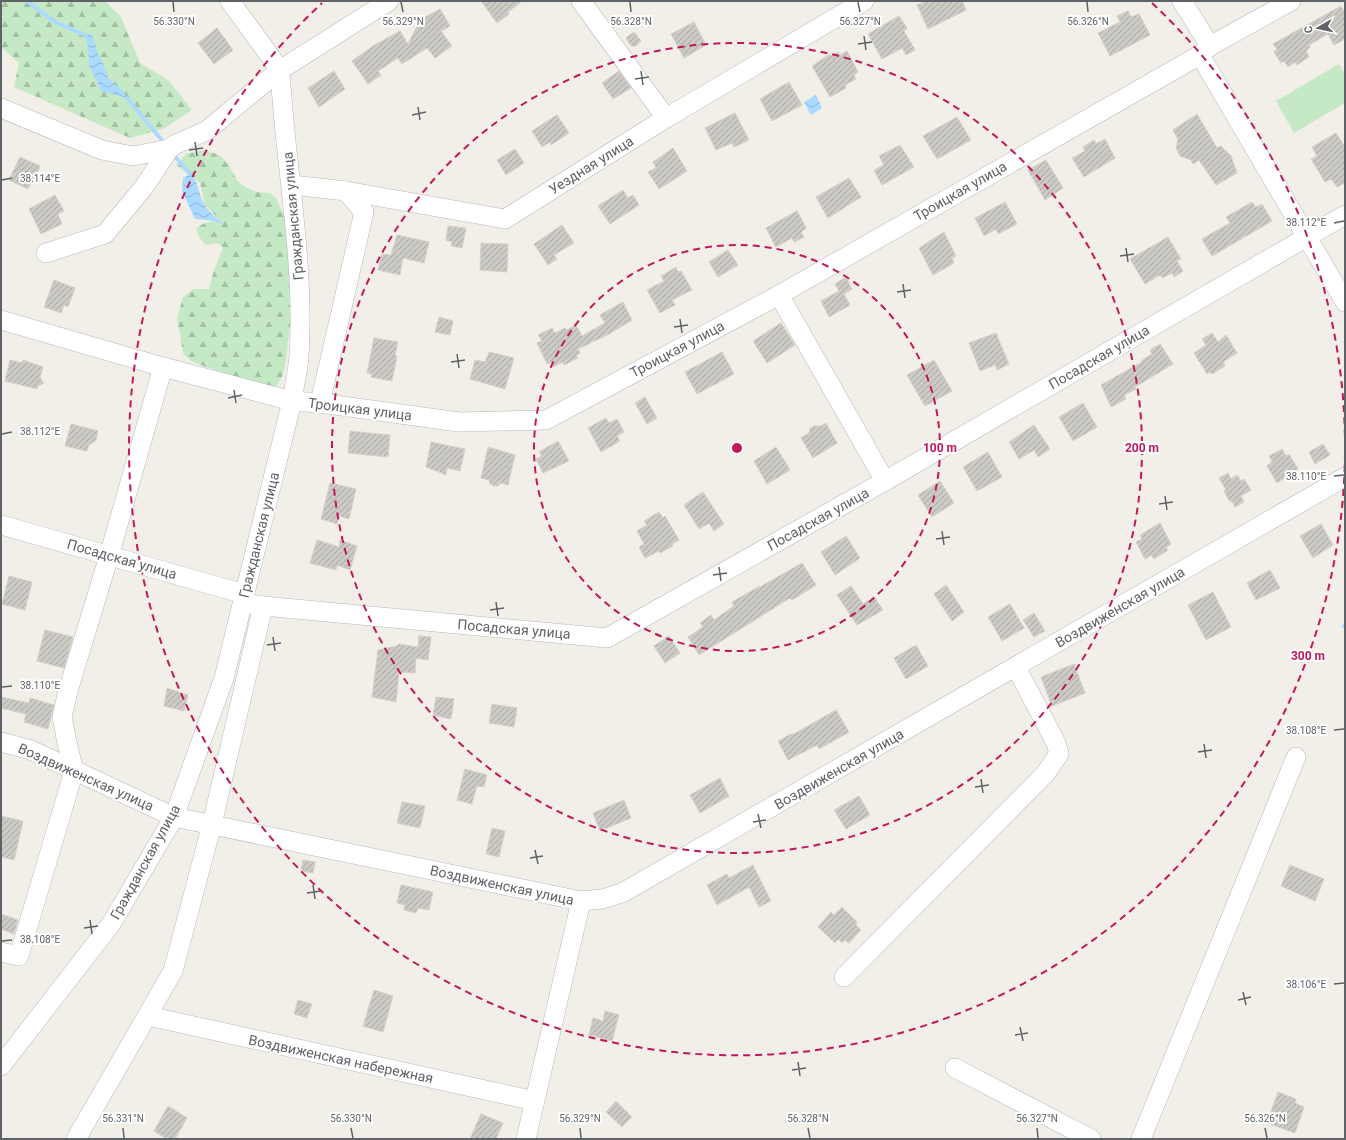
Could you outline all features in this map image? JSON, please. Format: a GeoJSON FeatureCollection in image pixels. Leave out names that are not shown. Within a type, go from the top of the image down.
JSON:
{"type":"FeatureCollection","features":[{"type":"Feature","properties":{"kind":"street"},"geometry":{"type":"LineString","coordinates":[[230,1],[280,70]]}},
{"type":"Feature","properties":{"kind":"street"},"geometry":{"type":"LineString","coordinates":[[1,108],[102,150],[133,156],[169,149],[206,131],[280,70],[389,1]]}},
{"type":"Feature","properties":{"kind":"street"},"geometry":{"type":"LineString","coordinates":[[581,1],[666,118]]}},
{"type":"Feature","properties":{"kind":"street","name":"Уездная улица"},"geometry":{"type":"LineString","coordinates":[[292,184],[346,190],[505,219],[844,6],[864,1]]}},
{"type":"Feature","properties":{"kind":"street"},"geometry":{"type":"LineString","coordinates":[[1182,1],[1205,51],[1306,238],[1345,302]]}},
{"type":"Feature","properties":{"kind":"street","name":"Троицкая улица"},"geometry":{"type":"LineString","coordinates":[[1,320],[163,367],[292,401],[320,403],[459,422],[546,420],[779,295],[1291,1]]}},
{"type":"Feature","properties":{"kind":"street","name":"Гражданская улица"},"geometry":{"type":"LineString","coordinates":[[1,1066],[111,924],[174,817],[224,678],[292,401],[299,358],[301,312],[292,184],[282,101],[280,70]]}},
{"type":"Feature","properties":{"kind":"street"},"geometry":{"type":"LineString","coordinates":[[46,253],[106,234],[144,187],[169,149]]}},
{"type":"Feature","properties":{"kind":"street"},"geometry":{"type":"LineString","coordinates":[[320,403],[364,212],[346,190]]}},
{"type":"Feature","properties":{"kind":"street","name":"Посадская улица"},"geometry":{"type":"LineString","coordinates":[[1,525],[109,556],[243,598],[263,606],[607,638],[885,481],[1345,215]]}},
{"type":"Feature","properties":{"kind":"street"},"geometry":{"type":"LineString","coordinates":[[779,295],[885,481]]}},
{"type":"Feature","properties":{"kind":"street"},"geometry":{"type":"LineString","coordinates":[[1,952],[19,956],[74,771],[62,717],[68,691],[109,556],[163,367]]}},
{"type":"Feature","properties":{"kind":"street","name":"Воздвиженская улица"},"geometry":{"type":"LineString","coordinates":[[1,742],[31,750],[174,817],[581,901],[602,898],[622,893],[1345,477]]}},
{"type":"Feature","properties":{"kind":"street"},"geometry":{"type":"LineString","coordinates":[[76,1139],[173,971],[212,824],[263,606]]}},
{"type":"Feature","properties":{"kind":"street"},"geometry":{"type":"LineString","coordinates":[[844,977],[1045,774],[1059,754],[1056,743],[1016,667]]}},
{"type":"Feature","properties":{"kind":"street"},"geometry":{"type":"LineString","coordinates":[[1141,1139],[1296,757]]}},
{"type":"Feature","properties":{"kind":"street"},"geometry":{"type":"LineString","coordinates":[[526,1139],[581,901]]}},
{"type":"Feature","properties":{"kind":"street","name":"Воздвиженская набережная"},"geometry":{"type":"LineString","coordinates":[[148,1016],[535,1101]]}},
{"type":"Feature","properties":{"kind":"street"},"geometry":{"type":"LineString","coordinates":[[955,1068],[1091,1139]]}},
{"type":"Feature","properties":{"kind":"green space"},"geometry":{"type":"Polygon","coordinates":[[[1,1],[105,1],[121,17],[140,63],[168,80],[192,110],[163,129],[130,138],[14,87],[19,63],[1,47],[1,1]]]}},
{"type":"Feature","properties":{"kind":"green space"},"geometry":{"type":"Polygon","coordinates":[[[1339,64],[1345,74],[1345,103],[1294,133],[1276,101],[1339,64]]]}},
{"type":"Feature","properties":{"kind":"green space"},"geometry":{"type":"Polygon","coordinates":[[[204,150],[220,155],[228,164],[237,180],[245,187],[256,192],[270,193],[277,199],[286,221],[289,266],[290,324],[283,375],[275,389],[206,367],[191,361],[183,353],[177,319],[183,297],[194,289],[209,289],[214,270],[223,248],[218,243],[206,245],[199,237],[196,229],[203,224],[209,222],[223,223],[205,205],[200,183],[176,165],[186,154],[204,150]]]}},
{"type":"Feature","properties":{"kind":"water"},"geometry":{"type":"Polygon","coordinates":[[[92,34],[108,78],[123,91],[127,98],[101,91],[89,65],[88,47],[85,35],[92,34]]]}},
{"type":"Feature","properties":{"kind":"water"},"geometry":{"type":"Polygon","coordinates":[[[816,95],[822,108],[811,115],[804,102],[816,95]]]}},
{"type":"Feature","properties":{"kind":"water"},"geometry":{"type":"Polygon","coordinates":[[[190,174],[196,183],[206,207],[224,224],[195,219],[182,191],[183,178],[190,174]]]}},
{"type":"Feature","properties":{"kind":"building"},"geometry":{"type":"Polygon","coordinates":[[[481,1],[522,1],[497,23],[481,1]]]}},
{"type":"Feature","properties":{"kind":"building"},"geometry":{"type":"Polygon","coordinates":[[[926,1],[962,1],[966,10],[928,29],[917,5],[926,1]]]}},
{"type":"Feature","properties":{"kind":"building"},"geometry":{"type":"Polygon","coordinates":[[[1341,6],[1345,13],[1345,39],[1334,45],[1328,34],[1309,45],[1310,47],[1306,51],[1309,57],[1297,65],[1295,62],[1288,67],[1284,61],[1281,63],[1274,52],[1277,49],[1273,44],[1341,6]]]}},
{"type":"Feature","properties":{"kind":"building"},"geometry":{"type":"Polygon","coordinates":[[[440,9],[450,26],[441,31],[452,46],[435,58],[427,48],[402,64],[398,58],[378,71],[381,75],[368,84],[352,61],[373,46],[400,31],[408,44],[420,20],[440,9]]]}},
{"type":"Feature","properties":{"kind":"building"},"geometry":{"type":"Polygon","coordinates":[[[1128,11],[1131,17],[1139,14],[1150,35],[1110,56],[1098,33],[1120,22],[1117,16],[1128,11]]]}},
{"type":"Feature","properties":{"kind":"building"},"geometry":{"type":"Polygon","coordinates":[[[899,16],[907,28],[904,31],[915,50],[906,55],[902,48],[882,59],[868,34],[899,16]]]}},
{"type":"Feature","properties":{"kind":"building"},"geometry":{"type":"Polygon","coordinates":[[[694,22],[706,45],[684,58],[671,34],[694,22]]]}},
{"type":"Feature","properties":{"kind":"building"},"geometry":{"type":"Polygon","coordinates":[[[217,28],[233,50],[214,64],[198,43],[217,28]]]}},
{"type":"Feature","properties":{"kind":"building"},"geometry":{"type":"Polygon","coordinates":[[[634,32],[641,41],[636,46],[631,46],[626,38],[634,32]]]}},
{"type":"Feature","properties":{"kind":"building"},"geometry":{"type":"Polygon","coordinates":[[[847,51],[858,72],[854,75],[856,79],[845,85],[846,88],[830,97],[812,66],[830,54],[831,56],[838,52],[840,55],[847,51]]]}},
{"type":"Feature","properties":{"kind":"building"},"geometry":{"type":"Polygon","coordinates":[[[334,71],[345,89],[319,107],[308,88],[334,71]]]}},
{"type":"Feature","properties":{"kind":"building"},"geometry":{"type":"Polygon","coordinates":[[[619,71],[631,88],[613,99],[602,83],[619,71]]]}},
{"type":"Feature","properties":{"kind":"building"},"geometry":{"type":"Polygon","coordinates":[[[789,82],[802,105],[772,121],[760,99],[789,82]]]}},
{"type":"Feature","properties":{"kind":"building"},"geometry":{"type":"Polygon","coordinates":[[[735,113],[749,140],[734,147],[732,143],[716,150],[705,128],[735,113]]]}},
{"type":"Feature","properties":{"kind":"building"},"geometry":{"type":"Polygon","coordinates":[[[1197,114],[1217,148],[1221,146],[1231,156],[1237,173],[1216,185],[1199,160],[1193,164],[1191,160],[1180,156],[1176,148],[1178,139],[1173,130],[1197,114]]]}},
{"type":"Feature","properties":{"kind":"building"},"geometry":{"type":"Polygon","coordinates":[[[557,115],[569,133],[551,145],[550,142],[542,147],[532,131],[557,115]]]}},
{"type":"Feature","properties":{"kind":"building"},"geometry":{"type":"Polygon","coordinates":[[[957,117],[971,140],[937,159],[923,136],[957,117]]]}},
{"type":"Feature","properties":{"kind":"building"},"geometry":{"type":"Polygon","coordinates":[[[1336,133],[1345,147],[1345,183],[1337,187],[1331,179],[1325,182],[1311,159],[1317,156],[1312,147],[1336,133]]]}},
{"type":"Feature","properties":{"kind":"building"},"geometry":{"type":"Polygon","coordinates":[[[1105,139],[1115,158],[1084,177],[1072,158],[1085,151],[1083,147],[1094,140],[1096,144],[1105,139]]]}},
{"type":"Feature","properties":{"kind":"building"},"geometry":{"type":"Polygon","coordinates":[[[900,145],[914,167],[882,185],[874,170],[884,165],[879,156],[900,145]]]}},
{"type":"Feature","properties":{"kind":"building"},"geometry":{"type":"Polygon","coordinates":[[[673,148],[687,171],[659,189],[648,172],[656,168],[653,162],[673,148]]]}},
{"type":"Feature","properties":{"kind":"building"},"geometry":{"type":"Polygon","coordinates":[[[515,149],[524,163],[506,175],[497,160],[515,149]]]}},
{"type":"Feature","properties":{"kind":"building"},"geometry":{"type":"Polygon","coordinates":[[[20,157],[40,166],[35,179],[33,178],[28,189],[9,180],[20,157]]]}},
{"type":"Feature","properties":{"kind":"building"},"geometry":{"type":"Polygon","coordinates":[[[1046,160],[1063,188],[1045,200],[1028,170],[1046,160]]]}},
{"type":"Feature","properties":{"kind":"building"},"geometry":{"type":"Polygon","coordinates":[[[849,178],[861,197],[828,218],[816,197],[849,178]]]}},
{"type":"Feature","properties":{"kind":"building"},"geometry":{"type":"Polygon","coordinates":[[[623,190],[628,198],[633,195],[639,205],[610,224],[598,206],[623,190]]]}},
{"type":"Feature","properties":{"kind":"building"},"geometry":{"type":"Polygon","coordinates":[[[55,195],[64,211],[58,214],[62,224],[41,234],[29,209],[55,195]]]}},
{"type":"Feature","properties":{"kind":"building"},"geometry":{"type":"Polygon","coordinates":[[[1005,202],[1017,224],[998,234],[996,229],[984,236],[975,218],[1005,202]]]}},
{"type":"Feature","properties":{"kind":"building"},"geometry":{"type":"Polygon","coordinates":[[[1252,202],[1256,207],[1262,204],[1272,221],[1212,256],[1202,239],[1230,223],[1226,217],[1252,202]]]}},
{"type":"Feature","properties":{"kind":"building"},"geometry":{"type":"Polygon","coordinates":[[[797,211],[806,228],[801,232],[804,237],[794,242],[792,238],[776,247],[766,228],[797,211]]]}},
{"type":"Feature","properties":{"kind":"building"},"geometry":{"type":"Polygon","coordinates":[[[562,225],[574,243],[554,255],[557,259],[548,265],[534,244],[562,225]]]}},
{"type":"Feature","properties":{"kind":"building"},"geometry":{"type":"Polygon","coordinates":[[[448,226],[466,228],[462,248],[451,246],[452,242],[446,240],[448,226]]]}},
{"type":"Feature","properties":{"kind":"building"},"geometry":{"type":"Polygon","coordinates":[[[944,232],[956,256],[952,258],[954,263],[933,275],[919,248],[944,232]]]}},
{"type":"Feature","properties":{"kind":"building"},"geometry":{"type":"Polygon","coordinates":[[[397,235],[429,242],[424,263],[403,258],[400,275],[378,270],[382,254],[391,255],[397,235]]]}},
{"type":"Feature","properties":{"kind":"building"},"geometry":{"type":"Polygon","coordinates":[[[1168,237],[1181,259],[1177,261],[1183,271],[1174,277],[1172,273],[1162,278],[1160,275],[1145,284],[1130,259],[1168,237]]]}},
{"type":"Feature","properties":{"kind":"building"},"geometry":{"type":"Polygon","coordinates":[[[481,243],[508,244],[507,272],[480,270],[481,243]]]}},
{"type":"Feature","properties":{"kind":"building"},"geometry":{"type":"Polygon","coordinates":[[[728,250],[738,265],[718,277],[709,262],[728,250]]]}},
{"type":"Feature","properties":{"kind":"building"},"geometry":{"type":"Polygon","coordinates":[[[676,267],[678,272],[681,271],[692,290],[672,300],[675,305],[660,313],[647,290],[664,281],[661,276],[676,267]]]}},
{"type":"Feature","properties":{"kind":"building"},"geometry":{"type":"Polygon","coordinates":[[[846,277],[852,289],[844,294],[850,305],[829,317],[821,301],[839,291],[835,284],[846,277]]]}},
{"type":"Feature","properties":{"kind":"building"},"geometry":{"type":"Polygon","coordinates":[[[54,280],[75,288],[68,307],[64,305],[61,313],[44,307],[54,280]]]}},
{"type":"Feature","properties":{"kind":"building"},"geometry":{"type":"Polygon","coordinates":[[[623,302],[632,320],[609,334],[578,349],[580,353],[576,356],[578,358],[564,365],[563,362],[553,367],[551,362],[547,364],[537,343],[542,341],[538,335],[552,328],[555,333],[565,328],[567,330],[576,325],[582,336],[605,323],[600,315],[623,302]]]}},
{"type":"Feature","properties":{"kind":"building"},"geometry":{"type":"Polygon","coordinates":[[[439,317],[453,321],[450,335],[435,332],[439,317]]]}},
{"type":"Feature","properties":{"kind":"building"},"geometry":{"type":"Polygon","coordinates":[[[781,323],[795,345],[767,363],[753,341],[781,323]]]}},
{"type":"Feature","properties":{"kind":"building"},"geometry":{"type":"Polygon","coordinates":[[[996,333],[1009,364],[997,370],[995,365],[980,371],[969,343],[996,333]]]}},
{"type":"Feature","properties":{"kind":"building"},"geometry":{"type":"Polygon","coordinates":[[[1212,333],[1218,342],[1226,335],[1237,353],[1223,362],[1225,366],[1212,374],[1210,372],[1207,374],[1194,353],[1206,345],[1202,339],[1212,333]]]}},
{"type":"Feature","properties":{"kind":"building"},"geometry":{"type":"Polygon","coordinates":[[[374,338],[398,342],[392,381],[371,377],[372,374],[367,373],[374,338]]]}},
{"type":"Feature","properties":{"kind":"building"},"geometry":{"type":"Polygon","coordinates":[[[1160,344],[1173,364],[1135,387],[1136,389],[1124,395],[1126,399],[1111,407],[1101,385],[1142,362],[1141,361],[1152,354],[1150,350],[1160,344]]]}},
{"type":"Feature","properties":{"kind":"building"},"geometry":{"type":"Polygon","coordinates":[[[489,352],[514,358],[505,389],[470,379],[475,360],[485,362],[489,352]]]}},
{"type":"Feature","properties":{"kind":"building"},"geometry":{"type":"Polygon","coordinates":[[[722,352],[734,374],[697,394],[685,372],[722,352]]]}},
{"type":"Feature","properties":{"kind":"building"},"geometry":{"type":"Polygon","coordinates":[[[10,360],[22,363],[23,360],[43,367],[40,378],[44,383],[38,386],[37,389],[5,381],[10,360]]]}},
{"type":"Feature","properties":{"kind":"building"},"geometry":{"type":"Polygon","coordinates":[[[934,360],[952,391],[925,406],[907,375],[934,360]]]}},
{"type":"Feature","properties":{"kind":"building"},"geometry":{"type":"Polygon","coordinates":[[[645,397],[657,418],[647,424],[635,403],[645,397]]]}},
{"type":"Feature","properties":{"kind":"building"},"geometry":{"type":"Polygon","coordinates":[[[1083,403],[1097,427],[1073,441],[1059,417],[1083,403]]]}},
{"type":"Feature","properties":{"kind":"building"},"geometry":{"type":"Polygon","coordinates":[[[606,418],[609,423],[617,419],[624,432],[617,436],[620,441],[601,452],[588,428],[606,418]]]}},
{"type":"Feature","properties":{"kind":"building"},"geometry":{"type":"Polygon","coordinates":[[[826,423],[837,443],[813,458],[801,438],[809,433],[810,428],[814,426],[821,426],[826,423]]]}},
{"type":"Feature","properties":{"kind":"building"},"geometry":{"type":"Polygon","coordinates":[[[71,424],[98,431],[96,440],[89,445],[87,451],[65,446],[71,424]]]}},
{"type":"Feature","properties":{"kind":"building"},"geometry":{"type":"Polygon","coordinates":[[[1034,425],[1050,449],[1038,457],[1034,450],[1019,459],[1009,442],[1034,425]]]}},
{"type":"Feature","properties":{"kind":"building"},"geometry":{"type":"Polygon","coordinates":[[[350,431],[390,435],[388,457],[348,453],[350,431]]]}},
{"type":"Feature","properties":{"kind":"building"},"geometry":{"type":"Polygon","coordinates":[[[558,441],[569,461],[543,473],[536,459],[542,456],[539,452],[558,441]]]}},
{"type":"Feature","properties":{"kind":"building"},"geometry":{"type":"Polygon","coordinates":[[[431,442],[465,449],[460,471],[447,468],[446,475],[426,467],[431,442]]]}},
{"type":"Feature","properties":{"kind":"building"},"geometry":{"type":"Polygon","coordinates":[[[1323,444],[1330,455],[1315,464],[1309,452],[1323,444]]]}},
{"type":"Feature","properties":{"kind":"building"},"geometry":{"type":"Polygon","coordinates":[[[488,447],[515,455],[508,485],[501,483],[498,486],[494,486],[490,484],[489,480],[481,478],[488,447]]]}},
{"type":"Feature","properties":{"kind":"building"},"geometry":{"type":"Polygon","coordinates":[[[776,447],[790,470],[767,484],[754,461],[776,447]]]}},
{"type":"Feature","properties":{"kind":"building"},"geometry":{"type":"Polygon","coordinates":[[[1282,449],[1286,456],[1289,454],[1298,469],[1277,483],[1267,466],[1272,462],[1269,456],[1282,449]]]}},
{"type":"Feature","properties":{"kind":"building"},"geometry":{"type":"Polygon","coordinates":[[[988,452],[1002,477],[977,491],[963,467],[988,452]]]}},
{"type":"Feature","properties":{"kind":"building"},"geometry":{"type":"Polygon","coordinates":[[[1228,473],[1231,479],[1237,475],[1241,481],[1244,479],[1251,490],[1241,496],[1244,502],[1235,507],[1232,501],[1230,502],[1224,491],[1226,490],[1219,478],[1228,473]]]}},
{"type":"Feature","properties":{"kind":"building"},"geometry":{"type":"Polygon","coordinates":[[[940,481],[954,503],[932,517],[918,495],[940,481]]]}},
{"type":"Feature","properties":{"kind":"building"},"geometry":{"type":"Polygon","coordinates":[[[330,483],[356,489],[349,519],[339,516],[337,524],[321,519],[330,483]]]}},
{"type":"Feature","properties":{"kind":"building"},"geometry":{"type":"Polygon","coordinates":[[[703,492],[724,524],[714,531],[709,523],[699,529],[684,505],[703,492]]]}},
{"type":"Feature","properties":{"kind":"building"},"geometry":{"type":"Polygon","coordinates":[[[659,512],[663,518],[665,516],[679,540],[672,544],[673,546],[660,553],[659,551],[645,558],[639,547],[644,544],[637,531],[647,525],[644,521],[659,512]]]}},
{"type":"Feature","properties":{"kind":"building"},"geometry":{"type":"Polygon","coordinates":[[[1160,523],[1171,544],[1166,548],[1168,550],[1154,559],[1151,555],[1145,559],[1136,542],[1142,539],[1140,535],[1160,523]]]}},
{"type":"Feature","properties":{"kind":"building"},"geometry":{"type":"Polygon","coordinates":[[[1321,524],[1333,545],[1313,558],[1300,536],[1321,524]]]}},
{"type":"Feature","properties":{"kind":"building"},"geometry":{"type":"Polygon","coordinates":[[[846,536],[860,558],[835,575],[821,552],[846,536]]]}},
{"type":"Feature","properties":{"kind":"building"},"geometry":{"type":"Polygon","coordinates":[[[317,540],[339,547],[340,540],[357,546],[350,570],[337,565],[336,570],[310,563],[317,540]]]}},
{"type":"Feature","properties":{"kind":"building"},"geometry":{"type":"Polygon","coordinates":[[[802,563],[816,585],[792,600],[790,598],[699,655],[688,637],[703,627],[700,623],[711,615],[714,620],[734,606],[732,602],[802,563]]]}},
{"type":"Feature","properties":{"kind":"building"},"geometry":{"type":"Polygon","coordinates":[[[1270,570],[1280,588],[1256,600],[1247,583],[1270,570]]]}},
{"type":"Feature","properties":{"kind":"building"},"geometry":{"type":"Polygon","coordinates":[[[9,576],[32,582],[25,610],[2,604],[9,576]]]}},
{"type":"Feature","properties":{"kind":"building"},"geometry":{"type":"Polygon","coordinates":[[[946,585],[964,612],[952,621],[934,594],[946,585]]]}},
{"type":"Feature","properties":{"kind":"building"},"geometry":{"type":"Polygon","coordinates":[[[851,586],[863,604],[874,597],[883,610],[857,625],[837,595],[851,586]]]}},
{"type":"Feature","properties":{"kind":"building"},"geometry":{"type":"Polygon","coordinates":[[[1213,592],[1231,627],[1206,640],[1188,605],[1213,592]]]}},
{"type":"Feature","properties":{"kind":"building"},"geometry":{"type":"Polygon","coordinates":[[[1010,604],[1024,628],[1002,641],[988,617],[1010,604]]]}},
{"type":"Feature","properties":{"kind":"building"},"geometry":{"type":"Polygon","coordinates":[[[1034,613],[1045,631],[1034,637],[1023,620],[1034,613]]]}},
{"type":"Feature","properties":{"kind":"building"},"geometry":{"type":"Polygon","coordinates":[[[45,630],[73,637],[64,668],[37,661],[45,630]]]}},
{"type":"Feature","properties":{"kind":"building"},"geometry":{"type":"Polygon","coordinates":[[[419,636],[431,637],[428,660],[416,658],[415,673],[399,672],[396,702],[372,697],[378,650],[397,646],[399,644],[418,647],[419,636]]]}},
{"type":"Feature","properties":{"kind":"building"},"geometry":{"type":"Polygon","coordinates":[[[669,636],[680,653],[665,663],[654,646],[669,636]]]}},
{"type":"Feature","properties":{"kind":"building"},"geometry":{"type":"Polygon","coordinates":[[[916,645],[928,666],[906,679],[894,658],[916,645]]]}},
{"type":"Feature","properties":{"kind":"building"},"geometry":{"type":"Polygon","coordinates":[[[1074,664],[1085,693],[1052,706],[1041,677],[1074,664]]]}},
{"type":"Feature","properties":{"kind":"building"},"geometry":{"type":"Polygon","coordinates":[[[167,688],[188,695],[184,711],[164,706],[167,688]]]}},
{"type":"Feature","properties":{"kind":"building"},"geometry":{"type":"Polygon","coordinates":[[[1,697],[29,703],[30,698],[54,705],[48,729],[24,722],[26,714],[1,708],[1,697]]]}},
{"type":"Feature","properties":{"kind":"building"},"geometry":{"type":"Polygon","coordinates":[[[436,697],[454,699],[451,719],[433,715],[436,697]]]}},
{"type":"Feature","properties":{"kind":"building"},"geometry":{"type":"Polygon","coordinates":[[[492,704],[517,708],[514,727],[489,723],[492,704]]]}},
{"type":"Feature","properties":{"kind":"building"},"geometry":{"type":"Polygon","coordinates":[[[836,710],[849,732],[819,749],[817,745],[788,760],[778,741],[791,734],[792,735],[836,710]]]}},
{"type":"Feature","properties":{"kind":"building"},"geometry":{"type":"Polygon","coordinates":[[[465,769],[487,775],[484,787],[477,786],[472,804],[457,800],[465,769]]]}},
{"type":"Feature","properties":{"kind":"building"},"geometry":{"type":"Polygon","coordinates":[[[720,778],[729,796],[700,813],[690,795],[720,778]]]}},
{"type":"Feature","properties":{"kind":"building"},"geometry":{"type":"Polygon","coordinates":[[[859,796],[870,815],[846,829],[834,810],[859,796]]]}},
{"type":"Feature","properties":{"kind":"building"},"geometry":{"type":"Polygon","coordinates":[[[624,800],[631,818],[600,831],[593,813],[624,800]]]}},
{"type":"Feature","properties":{"kind":"building"},"geometry":{"type":"Polygon","coordinates":[[[402,802],[425,806],[420,828],[397,823],[402,802]]]}},
{"type":"Feature","properties":{"kind":"building"},"geometry":{"type":"Polygon","coordinates":[[[1,816],[23,821],[14,860],[1,857],[1,816]]]}},
{"type":"Feature","properties":{"kind":"building"},"geometry":{"type":"Polygon","coordinates":[[[492,828],[505,831],[499,857],[486,854],[492,828]]]}},
{"type":"Feature","properties":{"kind":"building"},"geometry":{"type":"Polygon","coordinates":[[[303,860],[315,862],[313,873],[301,871],[303,860]]]}},
{"type":"Feature","properties":{"kind":"building"},"geometry":{"type":"Polygon","coordinates":[[[753,865],[771,901],[759,907],[749,887],[717,905],[707,885],[727,874],[729,878],[753,865]]]}},
{"type":"Feature","properties":{"kind":"building"},"geometry":{"type":"Polygon","coordinates":[[[1290,865],[1324,879],[1315,901],[1281,886],[1290,865]]]}},
{"type":"Feature","properties":{"kind":"building"},"geometry":{"type":"Polygon","coordinates":[[[401,885],[433,892],[429,910],[418,908],[416,913],[404,910],[405,905],[397,903],[401,885]]]}},
{"type":"Feature","properties":{"kind":"building"},"geometry":{"type":"Polygon","coordinates":[[[842,907],[857,922],[856,925],[861,930],[849,943],[845,940],[842,943],[838,939],[835,943],[818,927],[831,912],[834,915],[842,907]]]}},
{"type":"Feature","properties":{"kind":"building"},"geometry":{"type":"Polygon","coordinates":[[[1,914],[18,920],[14,934],[1,929],[1,914]]]}},
{"type":"Feature","properties":{"kind":"building"},"geometry":{"type":"Polygon","coordinates":[[[374,990],[393,996],[383,1032],[363,1026],[374,990]]]}},
{"type":"Feature","properties":{"kind":"building"},"geometry":{"type":"Polygon","coordinates":[[[298,1000],[312,1004],[307,1018],[294,1014],[298,1000]]]}},
{"type":"Feature","properties":{"kind":"building"},"geometry":{"type":"Polygon","coordinates":[[[605,1011],[619,1015],[612,1041],[589,1035],[593,1018],[603,1021],[605,1011]]]}},
{"type":"Feature","properties":{"kind":"building"},"geometry":{"type":"Polygon","coordinates":[[[1278,1092],[1296,1099],[1295,1103],[1304,1107],[1295,1133],[1267,1123],[1278,1092]]]}},
{"type":"Feature","properties":{"kind":"building"},"geometry":{"type":"Polygon","coordinates":[[[616,1101],[632,1117],[622,1127],[606,1112],[616,1101]]]}},
{"type":"Feature","properties":{"kind":"building"},"geometry":{"type":"Polygon","coordinates":[[[168,1106],[187,1118],[175,1139],[167,1139],[154,1131],[168,1106]]]}},
{"type":"Feature","properties":{"kind":"building"},"geometry":{"type":"Polygon","coordinates":[[[481,1114],[503,1123],[496,1139],[470,1139],[481,1114]]]}},
{"type":"Feature","properties":{"kind":"waterway"},"geometry":{"type":"LineString","coordinates":[[27,1],[55,22],[85,35]]}},
{"type":"Feature","properties":{"kind":"waterway"},"geometry":{"type":"LineString","coordinates":[[127,98],[165,144]]}},
{"type":"Feature","properties":{"kind":"waterway"},"geometry":{"type":"LineString","coordinates":[[172,153],[190,174]]}}]}
